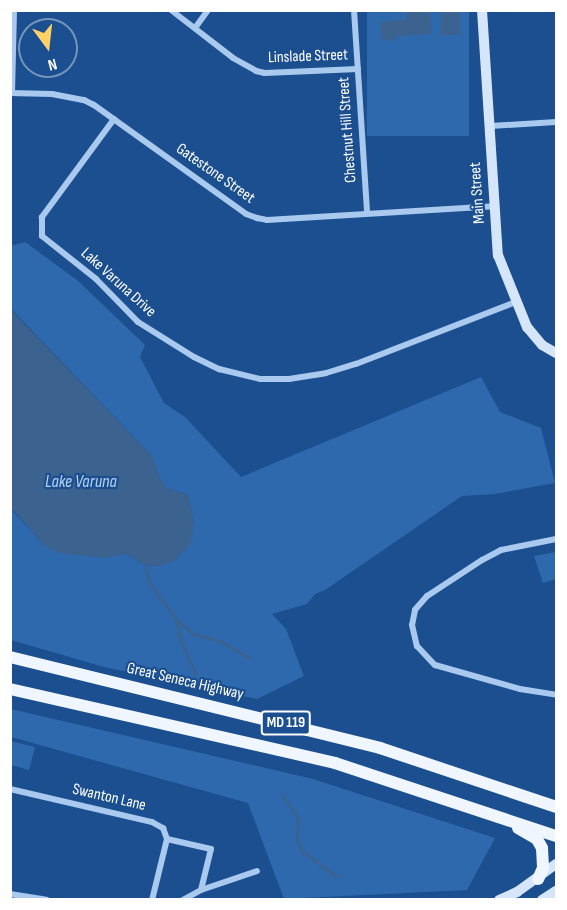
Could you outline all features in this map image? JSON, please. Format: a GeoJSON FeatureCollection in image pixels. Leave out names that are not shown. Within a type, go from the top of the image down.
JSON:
{"type":"FeatureCollection","features":[{"type":"Feature","properties":{"kind":"main road","name":"Great Seneca Highway"},"geometry":{"type":"LineString","coordinates":[[10,657],[380,748],[556,807]]}},
{"type":"Feature","properties":{"kind":"main road","name":"MD 119"},"geometry":{"type":"LineString","coordinates":[[10,689],[335,763],[556,836]]}},
{"type":"Feature","properties":{"kind":"main road"},"geometry":{"type":"LineString","coordinates":[[479,809],[537,839],[544,858],[538,879]]}},
{"type":"Feature","properties":{"kind":"street"},"geometry":{"type":"LineString","coordinates":[[11,93],[14,10]]}},
{"type":"Feature","properties":{"kind":"street","name":"Linslade Street"},"geometry":{"type":"LineString","coordinates":[[171,10],[232,58],[256,71],[265,73],[358,69]]}},
{"type":"Feature","properties":{"kind":"street"},"geometry":{"type":"LineString","coordinates":[[195,28],[208,10]]}},
{"type":"Feature","properties":{"kind":"street","name":"Chestnut Hill Street"},"geometry":{"type":"LineString","coordinates":[[354,10],[367,213]]}},
{"type":"Feature","properties":{"kind":"street","name":"Main Street"},"geometry":{"type":"LineString","coordinates":[[482,10],[498,255],[516,302],[534,338],[556,353]]}},
{"type":"Feature","properties":{"kind":"street","name":"Gatestone Street"},"geometry":{"type":"LineString","coordinates":[[11,93],[52,94],[84,100],[246,214],[267,220],[494,206]]}},
{"type":"Feature","properties":{"kind":"street","name":"Lake Varuna Drive"},"geometry":{"type":"LineString","coordinates":[[114,119],[42,217],[42,236],[96,279],[138,322],[194,357],[219,369],[260,379],[289,379],[326,373],[356,364],[516,302]]}},
{"type":"Feature","properties":{"kind":"street"},"geometry":{"type":"LineString","coordinates":[[490,126],[556,122]]}},
{"type":"Feature","properties":{"kind":"street"},"geometry":{"type":"LineString","coordinates":[[556,539],[504,549],[482,560],[426,596],[416,610],[412,625],[417,646],[435,665],[520,689],[556,695]]}},
{"type":"Feature","properties":{"kind":"street","name":"Swanton Lane"},"geometry":{"type":"LineString","coordinates":[[10,789],[152,822],[163,828],[167,839]]}},
{"type":"Feature","properties":{"kind":"street"},"geometry":{"type":"LineString","coordinates":[[154,899],[167,839],[211,849],[201,890]]}},
{"type":"Feature","properties":{"kind":"street"},"geometry":{"type":"LineString","coordinates":[[499,900],[538,879],[556,864]]}},
{"type":"Feature","properties":{"kind":"street"},"geometry":{"type":"LineString","coordinates":[[183,900],[201,890],[257,871]]}},
{"type":"Feature","properties":{"kind":"street"},"geometry":{"type":"LineString","coordinates":[[542,900],[556,891]]}},
{"type":"Feature","properties":{"kind":"street"},"geometry":{"type":"LineString","coordinates":[[10,894],[47,900]]}},
{"type":"Feature","properties":{"kind":"shaded area"},"geometry":{"type":"Polygon","coordinates":[[[367,11],[469,11],[469,136],[367,136],[367,11]]]}},
{"type":"Feature","properties":{"kind":"shaded area"},"geometry":{"type":"Polygon","coordinates":[[[25,242],[77,280],[145,345],[140,357],[164,403],[185,417],[241,477],[481,377],[500,412],[541,428],[555,483],[495,494],[462,496],[325,590],[315,594],[307,604],[272,614],[286,629],[304,676],[257,699],[104,667],[11,640],[10,508],[45,546],[127,554],[145,565],[159,566],[194,524],[188,495],[167,488],[160,479],[151,455],[11,309],[11,246],[25,242]]]}},
{"type":"Feature","properties":{"kind":"shaded area"},"geometry":{"type":"Polygon","coordinates":[[[556,552],[556,579],[543,583],[534,556],[556,552]]]}},
{"type":"Feature","properties":{"kind":"shaded area"},"geometry":{"type":"Polygon","coordinates":[[[11,709],[313,779],[495,838],[467,890],[284,899],[248,803],[11,737],[11,709]]]}},
{"type":"Feature","properties":{"kind":"shaded area"},"geometry":{"type":"Polygon","coordinates":[[[11,741],[35,747],[29,770],[11,765],[11,741]]]}},
{"type":"Feature","properties":{"kind":"water"},"geometry":{"type":"Polygon","coordinates":[[[430,11],[432,34],[398,36],[393,41],[381,39],[380,22],[406,20],[406,12],[430,11]]]}},
{"type":"Feature","properties":{"kind":"water"},"geometry":{"type":"Polygon","coordinates":[[[441,11],[460,11],[460,35],[441,35],[441,11]]]}},
{"type":"Feature","properties":{"kind":"water","name":"Lake Varuna"},"geometry":{"type":"Polygon","coordinates":[[[10,309],[151,455],[160,479],[167,488],[188,495],[194,524],[190,544],[174,561],[159,566],[145,565],[127,554],[103,558],[58,553],[45,546],[11,508],[10,309]]]}},
{"type":"Feature","properties":{"kind":"waterway"},"geometry":{"type":"LineString","coordinates":[[145,565],[150,584],[176,619],[180,639],[196,676]]}},
{"type":"Feature","properties":{"kind":"waterway"},"geometry":{"type":"LineString","coordinates":[[176,619],[194,634],[220,641],[249,658]]}},
{"type":"Feature","properties":{"kind":"waterway"},"geometry":{"type":"LineString","coordinates":[[282,795],[298,818],[297,839],[301,850],[337,877]]}}]}
